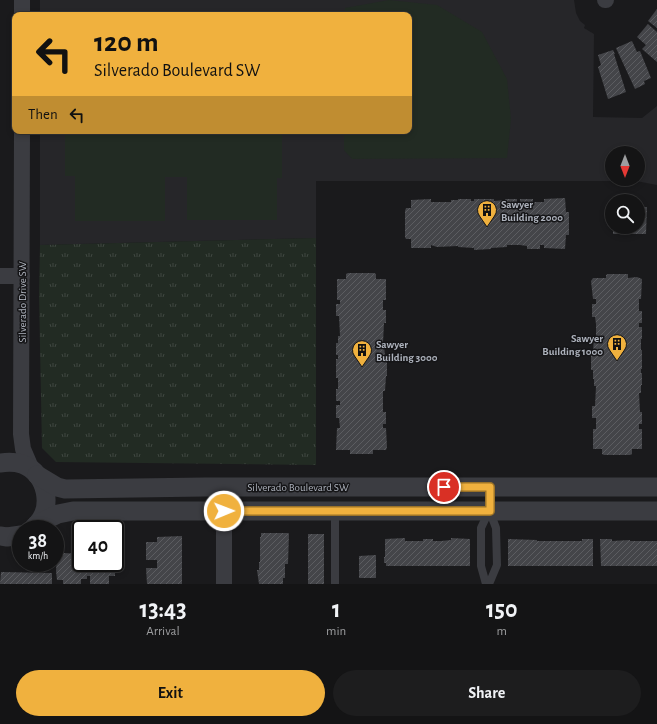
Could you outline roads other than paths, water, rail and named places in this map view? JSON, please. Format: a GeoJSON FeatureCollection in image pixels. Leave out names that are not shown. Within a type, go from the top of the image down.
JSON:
{"type":"FeatureCollection","features":[{"type":"Feature","properties":{"kind":"street"},"geometry":{"type":"LineString","coordinates":[[22,0],[22,12]]}},
{"type":"Feature","properties":{"kind":"street","name":"Silverado Drive SW"},"geometry":{"type":"LineString","coordinates":[[22,134],[21,434],[23,449],[35,472]]}},
{"type":"Feature","properties":{"kind":"street"},"geometry":{"type":"LineString","coordinates":[[0,276],[22,276]]}},
{"type":"Feature","properties":{"kind":"street","name":"Silverado Boulevard SW"},"geometry":{"type":"LineString","coordinates":[[0,463],[12,462],[23,464],[57,487],[65,489],[224,487],[657,487]]}},
{"type":"Feature","properties":{"kind":"street"},"geometry":{"type":"LineString","coordinates":[[35,472],[43,484],[46,494],[46,505],[40,520]]}},
{"type":"Feature","properties":{"kind":"street"},"geometry":{"type":"LineString","coordinates":[[224,487],[224,584]]}},
{"type":"Feature","properties":{"kind":"street"},"geometry":{"type":"LineString","coordinates":[[490,487],[490,511]]}},
{"type":"Feature","properties":{"kind":"street"},"geometry":{"type":"LineString","coordinates":[[47,520],[58,514],[73,511],[657,511]]}},
{"type":"Feature","properties":{"kind":"street"},"geometry":{"type":"LineString","coordinates":[[0,536],[12,536]]}},
{"type":"Feature","properties":{"kind":"lane"},"geometry":{"type":"LineString","coordinates":[[335,511],[335,584]]}},
{"type":"Feature","properties":{"kind":"lane"},"geometry":{"type":"LineString","coordinates":[[488,584],[497,565],[496,528],[490,511]]}},
{"type":"Feature","properties":{"kind":"lane"},"geometry":{"type":"LineString","coordinates":[[488,584],[480,566],[481,528],[490,511]]}},
{"type":"Feature","properties":{"kind":"place","name":"Sawyer Building 2000"},"geometry":{"type":"Point","coordinates":[487,227]}},
{"type":"Feature","properties":{"kind":"place","name":"Sawyer Building 1000"},"geometry":{"type":"Point","coordinates":[617,361]}},
{"type":"Feature","properties":{"kind":"place","name":"Sawyer Building 3000"},"geometry":{"type":"Point","coordinates":[362,367]}}]}
